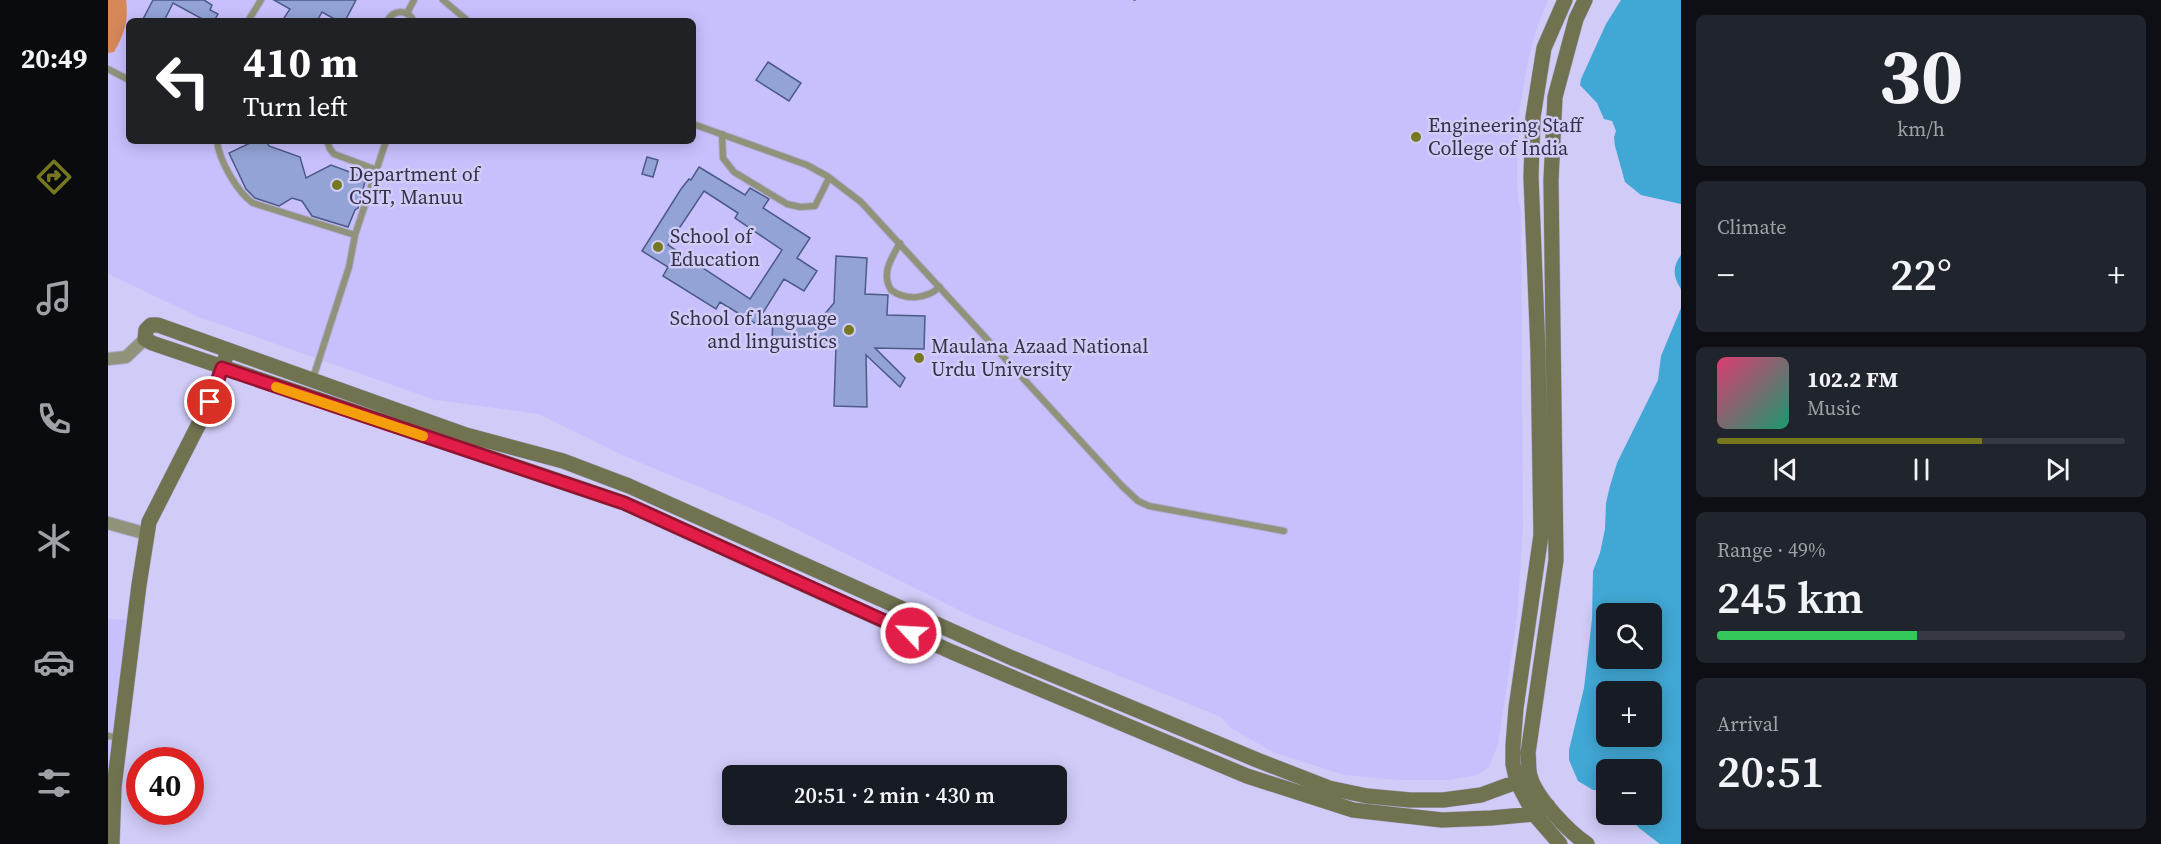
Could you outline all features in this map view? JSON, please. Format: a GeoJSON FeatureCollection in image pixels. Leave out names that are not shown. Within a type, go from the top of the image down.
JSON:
{"type":"FeatureCollection","features":[{"type":"Feature","properties":{"kind":"street"},"geometry":{"type":"LineString","coordinates":[[1565,0],[1544,48],[1533,117],[1531,177],[1538,351],[1541,535],[1516,708],[1513,764],[1568,830],[1587,844]]}},
{"type":"Feature","properties":{"kind":"street"},"geometry":{"type":"LineString","coordinates":[[1560,844],[1534,814],[1524,780],[1556,560],[1551,180],[1555,97],[1576,19],[1585,0]]}},
{"type":"Feature","properties":{"kind":"street"},"geometry":{"type":"LineString","coordinates":[[108,359],[126,357],[148,332],[158,325],[466,435],[563,461],[629,486],[1012,658],[1329,788],[1367,796],[1443,800],[1481,795],[1524,780]]}},
{"type":"Feature","properties":{"kind":"street"},"geometry":{"type":"LineString","coordinates":[[148,332],[152,343],[624,503],[952,651],[1247,776],[1353,810],[1442,820],[1534,814],[1548,806]]}},
{"type":"Feature","properties":{"kind":"street"},"geometry":{"type":"LineString","coordinates":[[112,844],[114,737],[149,522],[210,402],[229,350]]}},
{"type":"Feature","properties":{"kind":"street"},"geometry":{"type":"LineString","coordinates":[[108,523],[147,534]]}},
{"type":"Feature","properties":{"kind":"lane"},"geometry":{"type":"LineString","coordinates":[[250,18],[261,0]]}},
{"type":"Feature","properties":{"kind":"lane"},"geometry":{"type":"LineString","coordinates":[[407,13],[414,0]]}},
{"type":"Feature","properties":{"kind":"lane"},"geometry":{"type":"LineString","coordinates":[[442,0],[464,18]]}},
{"type":"Feature","properties":{"kind":"lane"},"geometry":{"type":"LineString","coordinates":[[390,18],[397,12],[407,13],[411,18]]}},
{"type":"Feature","properties":{"kind":"lane"},"geometry":{"type":"LineString","coordinates":[[108,69],[126,78]]}},
{"type":"Feature","properties":{"kind":"lane"},"geometry":{"type":"LineString","coordinates":[[696,125],[807,165],[861,202],[1138,501],[1162,510],[1284,531]]}},
{"type":"Feature","properties":{"kind":"lane"},"geometry":{"type":"LineString","coordinates":[[722,134],[723,158],[730,170],[787,204],[800,207],[815,206],[829,178]]}},
{"type":"Feature","properties":{"kind":"lane"},"geometry":{"type":"LineString","coordinates":[[218,144],[220,154],[240,193],[246,198],[356,235]]}},
{"type":"Feature","properties":{"kind":"lane"},"geometry":{"type":"LineString","coordinates":[[328,144],[334,154],[377,170]]}},
{"type":"Feature","properties":{"kind":"lane"},"geometry":{"type":"LineString","coordinates":[[312,380],[349,267],[356,235],[385,144]]}},
{"type":"Feature","properties":{"kind":"lane"},"geometry":{"type":"LineString","coordinates":[[900,243],[887,270],[886,280],[891,290],[907,298],[932,294],[940,287]]}},
{"type":"Feature","properties":{"kind":"shaded area","name":"Maulana Azaad National Urdu University"},"geometry":{"type":"Polygon","coordinates":[[[108,0],[1548,0],[1537,27],[1528,61],[1518,119],[1517,179],[1521,211],[1523,528],[1517,617],[1498,744],[1489,767],[1477,775],[1449,780],[1397,780],[1344,775],[1273,752],[1231,728],[1221,717],[973,617],[774,518],[622,455],[539,414],[435,400],[199,317],[108,274],[108,0]]]}},
{"type":"Feature","properties":{"kind":"shaded area"},"geometry":{"type":"Polygon","coordinates":[[[108,0],[126,0],[127,14],[123,33],[114,52],[108,53],[108,0]]]}},
{"type":"Feature","properties":{"kind":"shaded area"},"geometry":{"type":"Polygon","coordinates":[[[108,619],[134,620],[108,844],[108,619]]]}},
{"type":"Feature","properties":{"kind":"water"},"geometry":{"type":"Polygon","coordinates":[[[1621,0],[1681,0],[1681,204],[1641,195],[1625,182],[1615,146],[1616,131],[1612,121],[1604,119],[1597,103],[1580,85],[1606,24],[1621,0]]]}},
{"type":"Feature","properties":{"kind":"water"},"geometry":{"type":"Polygon","coordinates":[[[1681,255],[1681,289],[1675,272],[1681,255]]]}},
{"type":"Feature","properties":{"kind":"water"},"geometry":{"type":"Polygon","coordinates":[[[1681,308],[1681,844],[1660,844],[1636,825],[1662,825],[1662,759],[1596,759],[1596,790],[1578,781],[1569,760],[1569,750],[1584,688],[1592,619],[1593,571],[1605,529],[1606,503],[1617,463],[1658,380],[1661,356],[1681,308]]]}},
{"type":"Feature","properties":{"kind":"building"},"geometry":{"type":"Polygon","coordinates":[[[153,0],[204,0],[212,5],[210,10],[218,14],[216,18],[200,18],[173,3],[166,18],[144,18],[153,0]]]}},
{"type":"Feature","properties":{"kind":"building"},"geometry":{"type":"Polygon","coordinates":[[[274,0],[356,0],[347,18],[333,18],[322,12],[319,18],[284,18],[290,9],[274,0]]]}},
{"type":"Feature","properties":{"kind":"building"},"geometry":{"type":"Polygon","coordinates":[[[768,62],[801,83],[789,101],[756,80],[768,62]]]}},
{"type":"Feature","properties":{"kind":"building","name":"Department of CSIT, Manuu"},"geometry":{"type":"Polygon","coordinates":[[[248,144],[268,144],[300,157],[306,178],[331,165],[366,178],[358,208],[348,227],[312,216],[302,201],[292,198],[279,206],[255,198],[246,189],[229,153],[248,144]]]}},
{"type":"Feature","properties":{"kind":"building"},"geometry":{"type":"Polygon","coordinates":[[[647,157],[658,160],[653,177],[642,174],[647,157]]]}},
{"type":"Feature","properties":{"kind":"building","name":"School of Education"},"geometry":{"type":"Polygon","coordinates":[[[699,167],[745,195],[750,188],[769,199],[763,208],[810,238],[797,258],[817,271],[804,291],[784,279],[756,324],[720,302],[716,309],[663,276],[668,267],[642,251],[681,189],[689,179],[691,180],[699,167]],[[704,191],[668,245],[750,299],[782,250],[735,218],[738,213],[704,191]]]}},
{"type":"Feature","properties":{"kind":"building","name":"School of language and linguistics"},"geometry":{"type":"Polygon","coordinates":[[[836,256],[867,258],[865,294],[888,295],[887,315],[925,316],[924,349],[875,348],[905,378],[900,387],[866,355],[867,407],[834,406],[836,345],[772,343],[773,315],[823,316],[834,303],[836,256]]]}},
{"type":"Feature","properties":{"kind":"slow traffic"},"geometry":{"type":"LineString","coordinates":[[276,387],[423,436]]}},
{"type":"Feature","properties":{"kind":"place","name":"Engineering Staff College of India"},"geometry":{"type":"Point","coordinates":[1416,137]}},
{"type":"Feature","properties":{"kind":"place","name":"Department of CSIT, Manuu"},"geometry":{"type":"Point","coordinates":[337,185]}},
{"type":"Feature","properties":{"kind":"place","name":"School of Education"},"geometry":{"type":"Point","coordinates":[658,247]}},
{"type":"Feature","properties":{"kind":"place","name":"School of language and linguistics"},"geometry":{"type":"Point","coordinates":[849,330]}},
{"type":"Feature","properties":{"kind":"place","name":"Maulana Azaad National Urdu University"},"geometry":{"type":"Point","coordinates":[919,358]}},
{"type":"Feature","properties":{"kind":"route"},"geometry":{"type":"LineString","coordinates":[[210,402],[222,368],[624,503],[911,633]]}}]}
